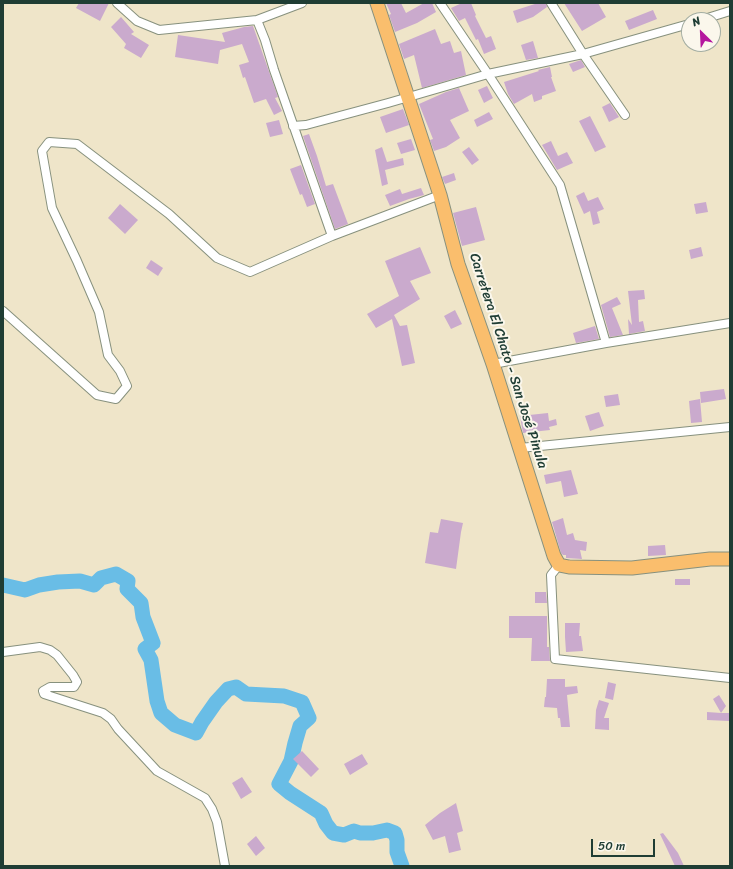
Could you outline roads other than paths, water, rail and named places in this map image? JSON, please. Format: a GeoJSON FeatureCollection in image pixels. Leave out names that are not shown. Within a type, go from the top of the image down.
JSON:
{"type":"FeatureCollection","features":[{"type":"Feature","properties":{"kind":"main road","name":"Carretera El Chato - San José Pinula"},"geometry":{"type":"LineString","coordinates":[[377,3],[440,195],[458,264],[493,364],[554,556],[559,565]]}},
{"type":"Feature","properties":{"kind":"main road"},"geometry":{"type":"LineString","coordinates":[[559,565],[569,567],[632,568],[710,559],[730,559]]}},
{"type":"Feature","properties":{"kind":"street"},"geometry":{"type":"LineString","coordinates":[[117,3],[137,21],[159,30],[257,20],[302,3]]}},
{"type":"Feature","properties":{"kind":"street"},"geometry":{"type":"LineString","coordinates":[[440,3],[560,185],[606,343]]}},
{"type":"Feature","properties":{"kind":"street"},"geometry":{"type":"LineString","coordinates":[[551,3],[583,54],[625,115]]}},
{"type":"Feature","properties":{"kind":"street"},"geometry":{"type":"LineString","coordinates":[[257,20],[332,236]]}},
{"type":"Feature","properties":{"kind":"street"},"geometry":{"type":"LineString","coordinates":[[293,126],[306,125],[407,98],[488,74],[583,54],[681,26]]}},
{"type":"Feature","properties":{"kind":"street"},"geometry":{"type":"LineString","coordinates":[[3,311],[97,395],[116,399],[127,386],[120,371],[108,355],[99,312],[78,261],[52,208],[42,151],[49,142],[77,144],[169,214],[217,258],[250,272],[332,236],[440,195]]}},
{"type":"Feature","properties":{"kind":"street"},"geometry":{"type":"LineString","coordinates":[[493,364],[606,343],[730,323]]}},
{"type":"Feature","properties":{"kind":"street"},"geometry":{"type":"LineString","coordinates":[[520,448],[730,427]]}},
{"type":"Feature","properties":{"kind":"street"},"geometry":{"type":"LineString","coordinates":[[559,565],[551,575],[555,659],[730,678]]}},
{"type":"Feature","properties":{"kind":"street"},"geometry":{"type":"LineString","coordinates":[[3,652],[40,647],[50,650],[57,655],[74,675],[77,682],[74,687],[50,687],[43,691],[44,694],[103,713],[111,719],[125,737],[157,771],[205,798],[212,809],[217,822],[225,866]]}},
{"type":"Feature","properties":{"kind":"waterway"},"geometry":{"type":"LineString","coordinates":[[3,585],[25,590],[39,585],[58,582],[80,581],[94,585],[101,578],[116,574],[128,581],[127,589],[141,603],[143,617],[153,643],[145,649],[151,660],[157,701],[161,713],[175,725],[196,733],[216,702],[228,689],[236,687],[246,694],[284,696],[302,702],[309,718],[300,726],[291,761],[279,784],[321,813],[326,824],[333,833],[344,835],[354,831],[360,833],[373,833],[387,830],[395,833],[397,840],[397,852],[402,866]]}}]}
